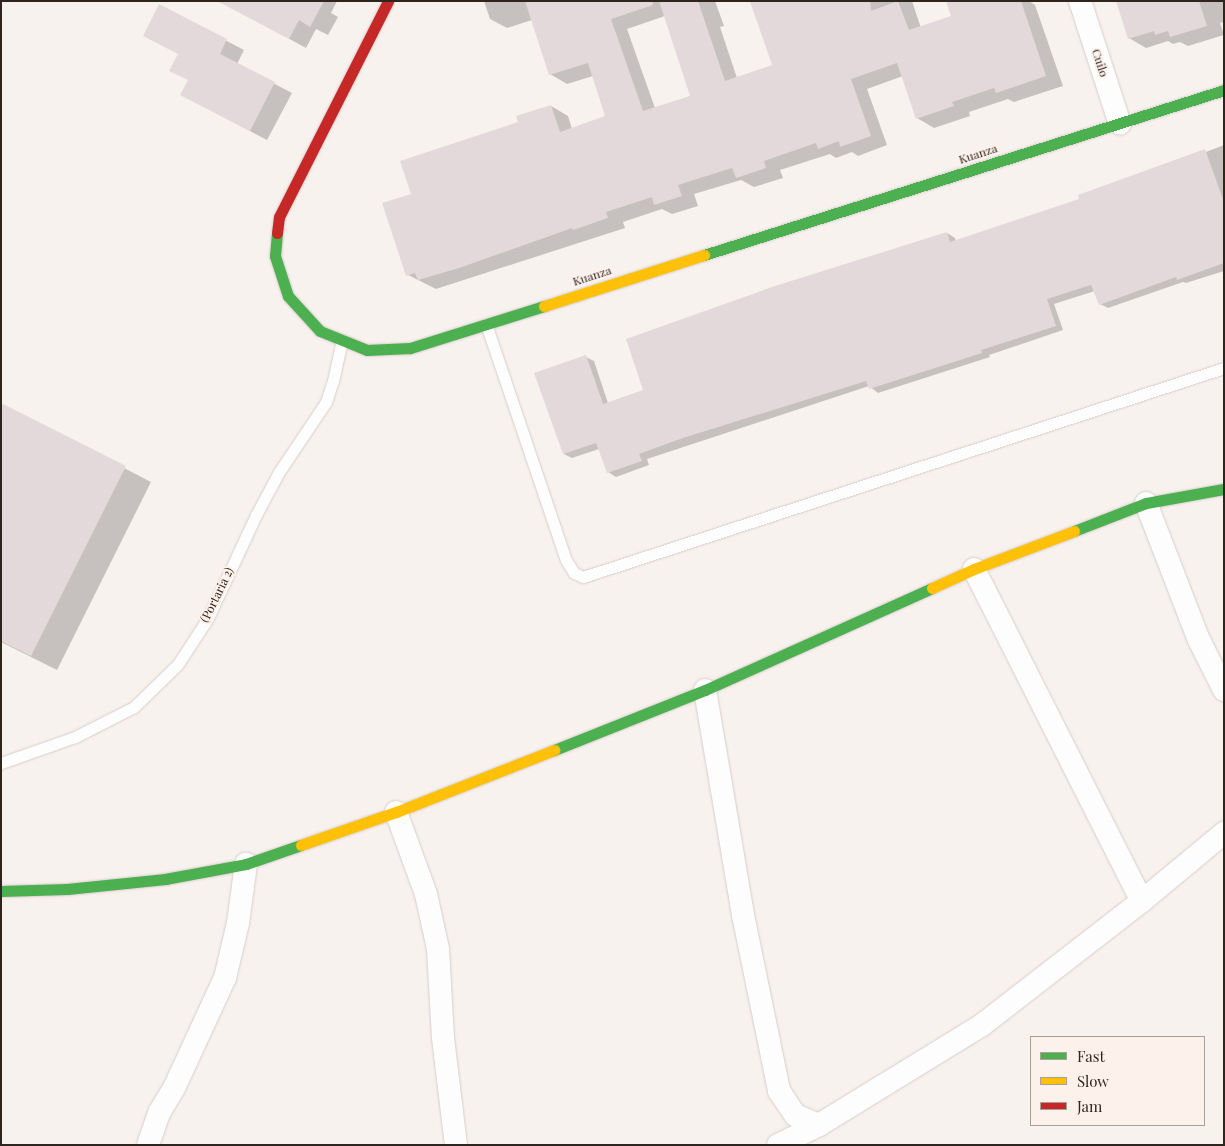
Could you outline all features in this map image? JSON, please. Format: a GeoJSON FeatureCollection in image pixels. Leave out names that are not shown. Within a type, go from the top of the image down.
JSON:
{"type":"FeatureCollection","features":[{"type":"Feature","properties":{"kind":"street","name":"Kuanza"},"geometry":{"type":"LineString","coordinates":[[388,1],[279,217],[275,256],[288,296],[320,331],[366,350],[410,348],[1224,90]]}},
{"type":"Feature","properties":{"kind":"street","name":"Cuilo"},"geometry":{"type":"LineString","coordinates":[[1080,1],[1120,124]]}},
{"type":"Feature","properties":{"kind":"street"},"geometry":{"type":"LineString","coordinates":[[1,891],[67,889],[165,879],[246,864],[396,812],[705,690],[974,569],[1146,503],[1224,489]]}},
{"type":"Feature","properties":{"kind":"street"},"geometry":{"type":"LineString","coordinates":[[1146,503],[1199,640],[1224,690]]}},
{"type":"Feature","properties":{"kind":"street"},"geometry":{"type":"LineString","coordinates":[[974,569],[1142,901]]}},
{"type":"Feature","properties":{"kind":"street"},"geometry":{"type":"LineString","coordinates":[[705,690],[743,915],[779,1091],[795,1115],[819,1125]]}},
{"type":"Feature","properties":{"kind":"street"},"geometry":{"type":"LineString","coordinates":[[396,812],[426,894],[438,949],[443,1038],[456,1145]]}},
{"type":"Feature","properties":{"kind":"street"},"geometry":{"type":"LineString","coordinates":[[778,1145],[819,1125],[982,1025],[1142,901],[1224,833]]}},
{"type":"Feature","properties":{"kind":"street"},"geometry":{"type":"LineString","coordinates":[[148,1145],[159,1113],[208,1019],[225,978],[238,923],[246,864]]}},
{"type":"Feature","properties":{"kind":"lane"},"geometry":{"type":"LineString","coordinates":[[486,324],[566,560],[574,573],[583,577],[1224,368]]}},
{"type":"Feature","properties":{"kind":"lane","name":"(Portaria 2)"},"geometry":{"type":"LineString","coordinates":[[1,763],[74,737],[134,708],[178,664],[208,618],[256,514],[279,472],[326,402],[333,381],[342,340]]}},
{"type":"Feature","properties":{"kind":"building"},"geometry":{"type":"Polygon","coordinates":[[[217,1],[324,1],[310,27],[299,20],[289,39],[217,1]]]}},
{"type":"Feature","properties":{"kind":"building"},"geometry":{"type":"Polygon","coordinates":[[[525,1],[652,1],[653,5],[611,19],[643,111],[690,96],[659,1],[698,1],[725,81],[772,65],[750,1],[870,1],[871,11],[898,1],[909,30],[951,16],[946,1],[1021,1],[1046,76],[996,93],[994,88],[952,102],[954,106],[916,119],[897,63],[851,79],[871,136],[840,147],[839,141],[818,149],[816,143],[764,161],[766,168],[736,178],[732,168],[678,185],[682,196],[654,205],[652,197],[606,212],[608,218],[573,230],[572,228],[459,268],[418,280],[415,273],[406,276],[382,203],[411,194],[400,161],[518,122],[516,116],[551,105],[560,132],[605,116],[588,63],[549,75],[525,1]]]}},
{"type":"Feature","properties":{"kind":"building"},"geometry":{"type":"Polygon","coordinates":[[[1116,1],[1199,1],[1207,26],[1170,37],[1168,31],[1155,35],[1154,31],[1128,39],[1116,1]]]}},
{"type":"Feature","properties":{"kind":"building"},"geometry":{"type":"Polygon","coordinates":[[[159,4],[227,39],[220,54],[275,82],[250,131],[180,95],[188,80],[169,71],[178,54],[143,36],[159,4]]]}},
{"type":"Feature","properties":{"kind":"building"},"geometry":{"type":"Polygon","coordinates":[[[1205,149],[1224,202],[1224,263],[1177,280],[1176,277],[1099,305],[1091,285],[1047,299],[1056,326],[981,350],[982,353],[869,389],[866,381],[683,438],[639,454],[642,461],[607,473],[596,443],[563,454],[534,373],[586,355],[603,404],[643,390],[626,339],[775,286],[947,232],[950,242],[1079,199],[1078,195],[1205,149]]]}},
{"type":"Feature","properties":{"kind":"building"},"geometry":{"type":"Polygon","coordinates":[[[1,403],[126,466],[31,656],[1,641],[1,403]]]}},
{"type":"Feature","properties":{"kind":"traffic: fast"},"geometry":{"type":"LineString","coordinates":[[704,255],[1224,90]]}},
{"type":"Feature","properties":{"kind":"traffic: fast"},"geometry":{"type":"LineString","coordinates":[[277,233],[275,256],[288,296],[320,331],[367,350],[410,348],[544,306]]}},
{"type":"Feature","properties":{"kind":"traffic: fast"},"geometry":{"type":"LineString","coordinates":[[1074,531],[1146,503],[1224,489]]}},
{"type":"Feature","properties":{"kind":"traffic: fast"},"geometry":{"type":"LineString","coordinates":[[554,750],[705,690],[932,588]]}},
{"type":"Feature","properties":{"kind":"traffic: fast"},"geometry":{"type":"LineString","coordinates":[[1,891],[67,889],[165,879],[246,864],[301,845]]}},
{"type":"Feature","properties":{"kind":"traffic: slow"},"geometry":{"type":"LineString","coordinates":[[544,306],[704,255]]}},
{"type":"Feature","properties":{"kind":"traffic: slow"},"geometry":{"type":"LineString","coordinates":[[932,588],[974,569],[1074,531]]}},
{"type":"Feature","properties":{"kind":"traffic: slow"},"geometry":{"type":"LineString","coordinates":[[301,845],[396,812],[554,750]]}},
{"type":"Feature","properties":{"kind":"traffic: jam"},"geometry":{"type":"LineString","coordinates":[[277,233],[279,217],[388,1]]}}]}
